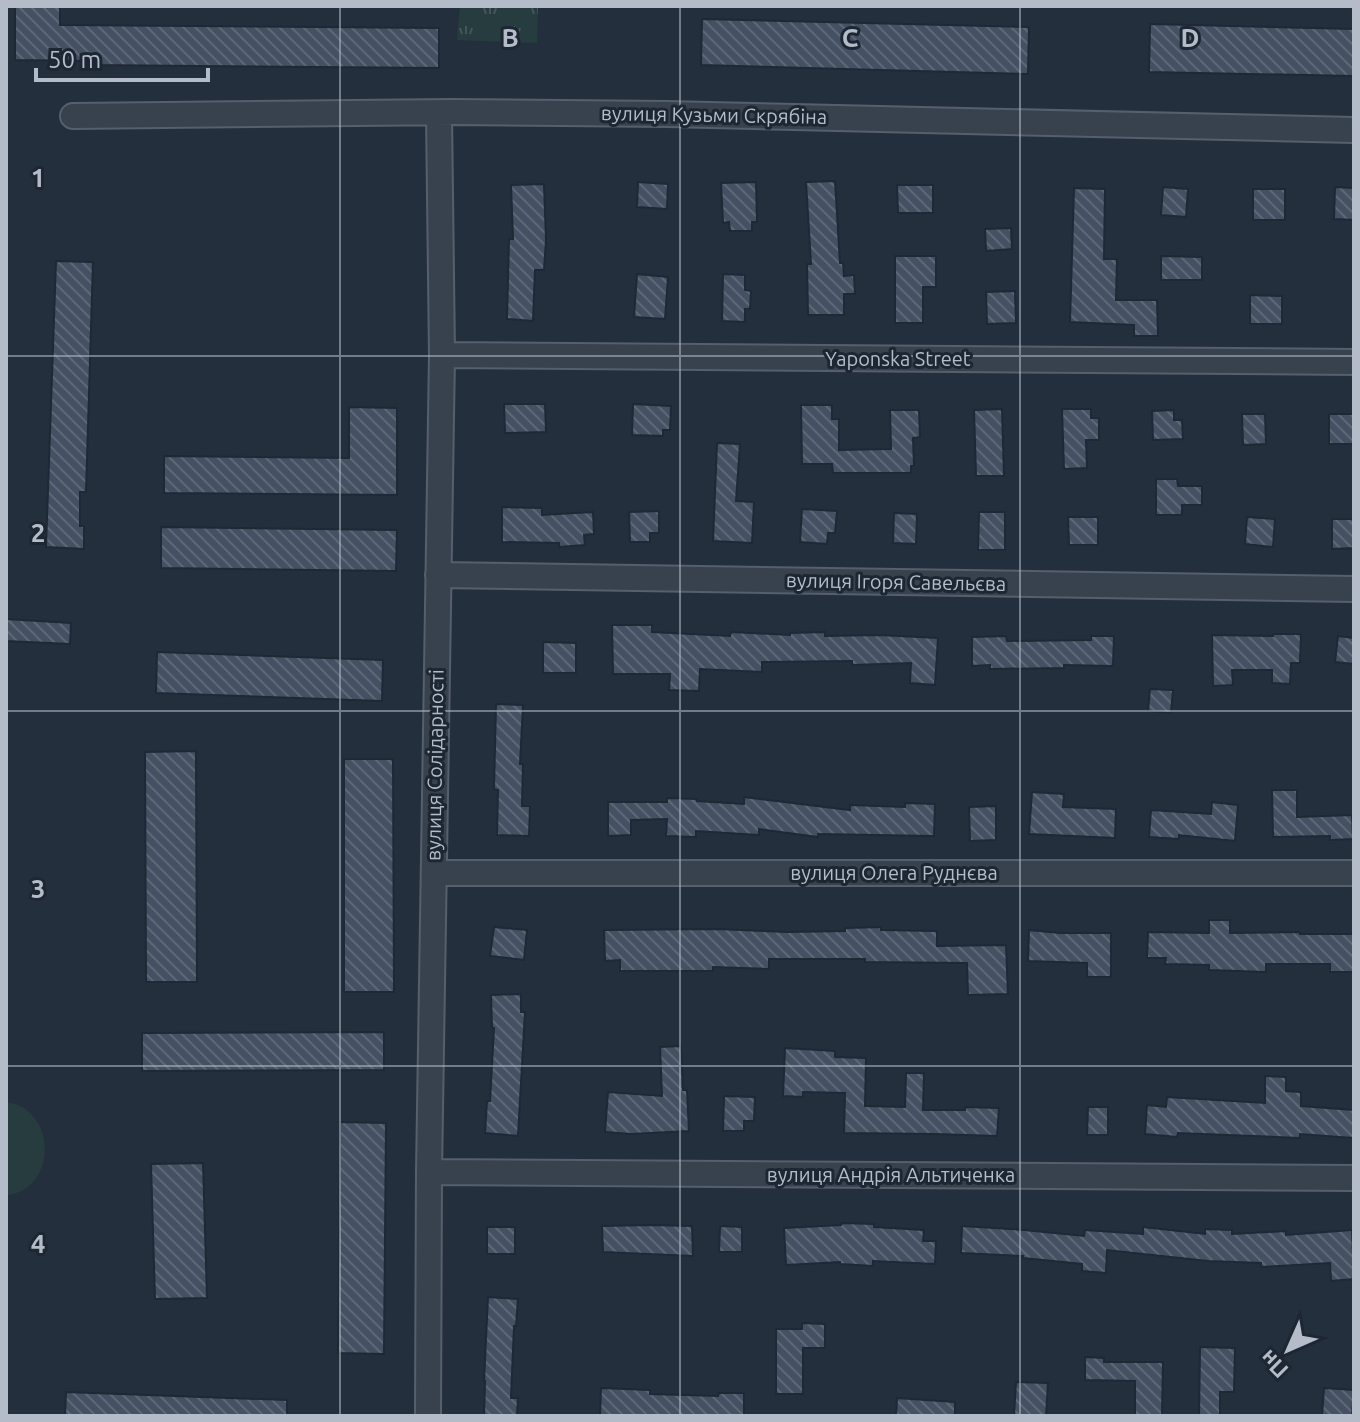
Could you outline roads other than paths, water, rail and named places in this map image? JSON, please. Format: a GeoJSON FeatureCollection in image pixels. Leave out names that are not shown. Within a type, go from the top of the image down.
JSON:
{"type":"FeatureCollection","features":[{"type":"Feature","properties":{"kind":"street","name":"вулиця Кузьми Скрябіна"},"geometry":{"type":"LineString","coordinates":[[73,116],[621,113],[1354,130]]}},
{"type":"Feature","properties":{"kind":"street","name":"вулиця Солідарності"},"geometry":{"type":"LineString","coordinates":[[428,1416],[442,355],[439,114]]}},
{"type":"Feature","properties":{"kind":"street","name":"Yaponska Street"},"geometry":{"type":"LineString","coordinates":[[442,355],[1354,362]]}},
{"type":"Feature","properties":{"kind":"street","name":"вулиця Ігоря Савельєва"},"geometry":{"type":"LineString","coordinates":[[438,575],[1354,589]]}},
{"type":"Feature","properties":{"kind":"street","name":"вулиця Олега Руднєва"},"geometry":{"type":"LineString","coordinates":[[434,873],[1354,873]]}},
{"type":"Feature","properties":{"kind":"street","name":"вулиця Андрія Альтиченка"},"geometry":{"type":"LineString","coordinates":[[429,1172],[1354,1178]]}}]}
